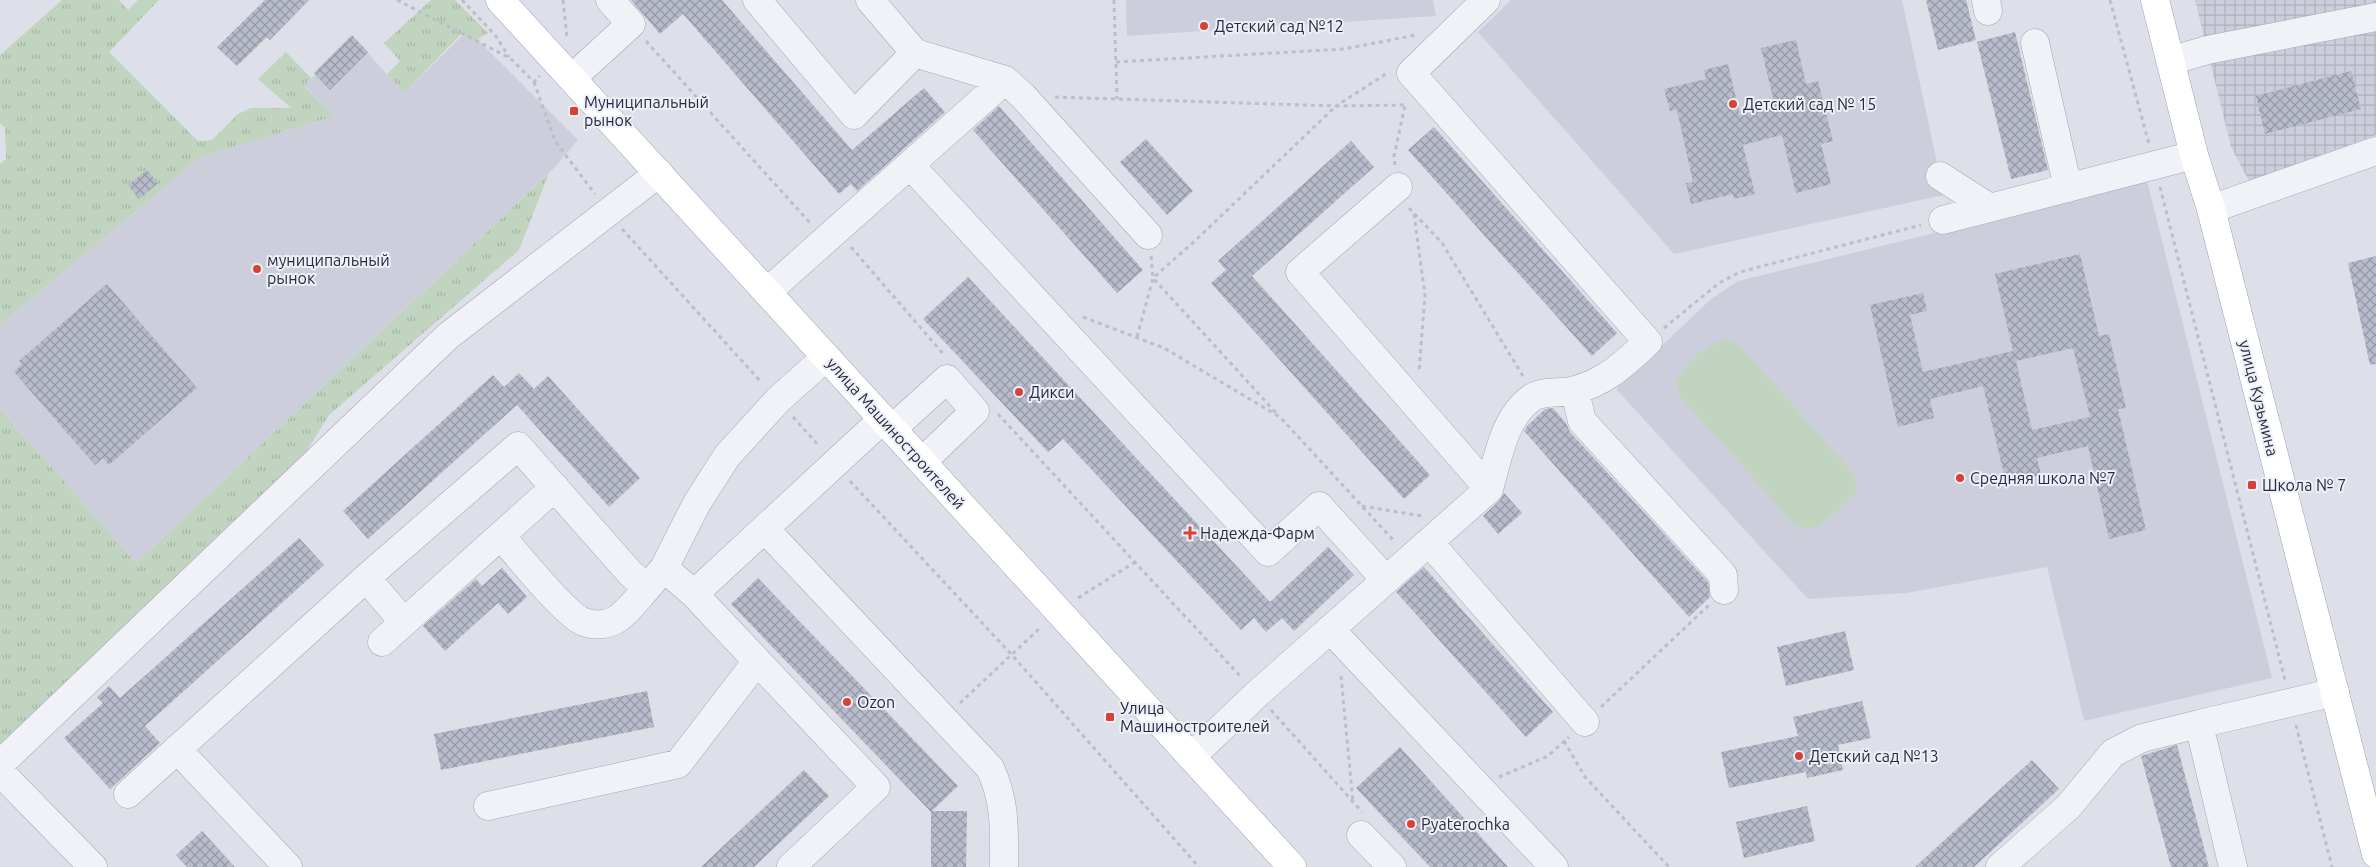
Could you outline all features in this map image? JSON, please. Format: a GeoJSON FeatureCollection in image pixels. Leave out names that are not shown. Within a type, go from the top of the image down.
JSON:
{"type":"FeatureCollection","features":[{"type":"Feature","properties":{"kind":"main road","name":"улица Машиностроителей"},"geometry":{"type":"LineString","coordinates":[[500,0],[1292,867]]}},
{"type":"Feature","properties":{"kind":"main road","name":"улица Кузьмина"},"geometry":{"type":"LineString","coordinates":[[2155,0],[2376,854]]}},
{"type":"Feature","properties":{"kind":"street"},"geometry":{"type":"LineString","coordinates":[[564,69],[631,24],[610,0]]}},
{"type":"Feature","properties":{"kind":"street"},"geometry":{"type":"LineString","coordinates":[[757,0],[854,115],[915,53]]}},
{"type":"Feature","properties":{"kind":"street"},"geometry":{"type":"LineString","coordinates":[[870,0],[915,53],[1014,88],[1148,235]]}},
{"type":"Feature","properties":{"kind":"street"},"geometry":{"type":"LineString","coordinates":[[1191,757],[1257,694],[1336,635],[1386,580],[1489,489],[1502,442],[1514,417],[1535,396],[1575,391],[1610,376],[1648,342],[1402,71],[1486,0]]}},
{"type":"Feature","properties":{"kind":"street"},"geometry":{"type":"LineString","coordinates":[[2170,60],[2207,50],[2376,17]]}},
{"type":"Feature","properties":{"kind":"street"},"geometry":{"type":"LineString","coordinates":[[2035,43],[2068,188]]}},
{"type":"Feature","properties":{"kind":"street"},"geometry":{"type":"LineString","coordinates":[[767,292],[910,165],[1014,88]]}},
{"type":"Feature","properties":{"kind":"street"},"geometry":{"type":"LineString","coordinates":[[2210,209],[2376,151]]}},
{"type":"Feature","properties":{"kind":"street"},"geometry":{"type":"LineString","coordinates":[[1943,220],[2194,155]]}},
{"type":"Feature","properties":{"kind":"street"},"geometry":{"type":"LineString","coordinates":[[910,165],[1268,552],[1318,506],[1386,580]]}},
{"type":"Feature","properties":{"kind":"street"},"geometry":{"type":"LineString","coordinates":[[0,764],[448,336],[659,173]]}},
{"type":"Feature","properties":{"kind":"street"},"geometry":{"type":"LineString","coordinates":[[1940,176],[1990,208]]}},
{"type":"Feature","properties":{"kind":"street"},"geometry":{"type":"LineString","coordinates":[[1398,187],[1300,272],[1489,489]]}},
{"type":"Feature","properties":{"kind":"street"},"geometry":{"type":"LineString","coordinates":[[501,536],[572,615],[583,622],[598,625],[617,619],[656,578],[697,503],[727,456],[778,400],[826,357]]}},
{"type":"Feature","properties":{"kind":"street"},"geometry":{"type":"LineString","coordinates":[[694,594],[835,465],[947,379],[975,411],[922,462]]}},
{"type":"Feature","properties":{"kind":"street"},"geometry":{"type":"LineString","coordinates":[[1575,391],[1582,421],[1723,575],[1724,590]]}},
{"type":"Feature","properties":{"kind":"street"},"geometry":{"type":"LineString","coordinates":[[128,794],[366,578],[518,446],[630,573],[656,578],[694,594],[876,787],[791,867]]}},
{"type":"Feature","properties":{"kind":"street"},"geometry":{"type":"LineString","coordinates":[[382,642],[555,488]]}},
{"type":"Feature","properties":{"kind":"street"},"geometry":{"type":"LineString","coordinates":[[764,529],[990,768],[999,789],[1004,823],[1004,867]]}},
{"type":"Feature","properties":{"kind":"street"},"geometry":{"type":"LineString","coordinates":[[1419,550],[1585,722]]}},
{"type":"Feature","properties":{"kind":"street"},"geometry":{"type":"LineString","coordinates":[[366,578],[404,622]]}},
{"type":"Feature","properties":{"kind":"street"},"geometry":{"type":"LineString","coordinates":[[1336,635],[1554,867]]}},
{"type":"Feature","properties":{"kind":"street"},"geometry":{"type":"LineString","coordinates":[[488,806],[678,764],[757,661]]}},
{"type":"Feature","properties":{"kind":"street"},"geometry":{"type":"LineString","coordinates":[[2000,867],[2068,807],[2113,753],[2142,738],[2335,692]]}},
{"type":"Feature","properties":{"kind":"street"},"geometry":{"type":"LineString","coordinates":[[2199,724],[2233,867]]}},
{"type":"Feature","properties":{"kind":"street"},"geometry":{"type":"LineString","coordinates":[[177,749],[288,867]]}},
{"type":"Feature","properties":{"kind":"street"},"geometry":{"type":"LineString","coordinates":[[0,772],[93,867]]}},
{"type":"Feature","properties":{"kind":"street"},"geometry":{"type":"LineString","coordinates":[[1362,824],[1392,867]]}},
{"type":"Feature","properties":{"kind":"path"},"geometry":{"type":"LineString","coordinates":[[397,0],[510,58]]}},
{"type":"Feature","properties":{"kind":"path"},"geometry":{"type":"LineString","coordinates":[[462,0],[495,35],[510,58],[534,82],[555,141],[608,212],[835,465],[1012,655],[1199,867]]}},
{"type":"Feature","properties":{"kind":"path"},"geometry":{"type":"LineString","coordinates":[[534,82],[564,69],[568,49],[564,0]]}},
{"type":"Feature","properties":{"kind":"path"},"geometry":{"type":"LineString","coordinates":[[1114,0],[1117,99]]}},
{"type":"Feature","properties":{"kind":"path"},"geometry":{"type":"LineString","coordinates":[[2110,0],[2154,165],[2332,867]]}},
{"type":"Feature","properties":{"kind":"path"},"geometry":{"type":"LineString","coordinates":[[631,24],[827,239],[848,243],[915,324],[948,360]]}},
{"type":"Feature","properties":{"kind":"path"},"geometry":{"type":"LineString","coordinates":[[1116,62],[1344,49],[1420,34]]}},
{"type":"Feature","properties":{"kind":"path"},"geometry":{"type":"LineString","coordinates":[[1154,278],[1336,106],[1402,71],[1405,105],[1394,156],[1398,187],[1408,207],[1442,243],[1535,396]]}},
{"type":"Feature","properties":{"kind":"path"},"geometry":{"type":"LineString","coordinates":[[1014,88],[1117,99],[1336,106],[1405,105]]}},
{"type":"Feature","properties":{"kind":"path"},"geometry":{"type":"LineString","coordinates":[[1414,214],[1425,295],[1416,405]]}},
{"type":"Feature","properties":{"kind":"path"},"geometry":{"type":"LineString","coordinates":[[1648,342],[1700,297],[1719,283],[1740,272],[1943,220]]}},
{"type":"Feature","properties":{"kind":"path"},"geometry":{"type":"LineString","coordinates":[[1136,337],[1154,278],[1148,235]]}},
{"type":"Feature","properties":{"kind":"path"},"geometry":{"type":"LineString","coordinates":[[1154,278],[1361,506],[1419,550]]}},
{"type":"Feature","properties":{"kind":"path"},"geometry":{"type":"LineString","coordinates":[[1082,317],[1164,348],[1280,417]]}},
{"type":"Feature","properties":{"kind":"path"},"geometry":{"type":"LineString","coordinates":[[995,411],[1257,694],[1354,802]]}},
{"type":"Feature","properties":{"kind":"path"},"geometry":{"type":"LineString","coordinates":[[1361,506],[1452,522]]}},
{"type":"Feature","properties":{"kind":"path"},"geometry":{"type":"LineString","coordinates":[[944,719],[1058,611],[1135,562]]}},
{"type":"Feature","properties":{"kind":"path"},"geometry":{"type":"LineString","coordinates":[[1478,786],[1548,756],[1724,590]]}},
{"type":"Feature","properties":{"kind":"path"},"geometry":{"type":"LineString","coordinates":[[1336,635],[1354,802],[1362,824]]}},
{"type":"Feature","properties":{"kind":"path"},"geometry":{"type":"LineString","coordinates":[[1564,742],[1586,777],[1669,867]]}},
{"type":"Feature","properties":{"kind":"shaded area","name":"Детский сад №12"},"geometry":{"type":"Polygon","coordinates":[[[1126,0],[1433,0],[1436,16],[1127,36],[1126,0]]]}},
{"type":"Feature","properties":{"kind":"shaded area","name":"Детский сад № 15"},"geometry":{"type":"Polygon","coordinates":[[[1511,0],[1902,0],[1944,195],[1674,254],[1478,32],[1511,0]]]}},
{"type":"Feature","properties":{"kind":"shaded area"},"geometry":{"type":"Polygon","coordinates":[[[2195,0],[2376,0],[2376,135],[2249,181],[2231,147],[2195,0]]]}},
{"type":"Feature","properties":{"kind":"shaded area","name":"муниципальный рынок"},"geometry":{"type":"Polygon","coordinates":[[[468,30],[578,140],[554,168],[136,563],[0,409],[0,325],[201,157],[334,116],[304,85],[354,38],[404,93],[468,30]]]}},
{"type":"Feature","properties":{"kind":"shaded area","name":"Средняя школа №7"},"geometry":{"type":"Polygon","coordinates":[[[2147,181],[2272,678],[2084,721],[2047,567],[1907,593],[1808,599],[1616,389],[1711,299],[1738,281],[2147,181]]]}},
{"type":"Feature","properties":{"kind":"green space"},"geometry":{"type":"Polygon","coordinates":[[[62,0],[119,0],[128,10],[138,0],[159,0],[109,52],[198,141],[212,140],[238,114],[251,108],[291,108],[258,79],[286,52],[311,78],[304,86],[334,116],[201,157],[0,325],[0,164],[6,159],[5,128],[0,123],[0,55],[62,0]]]}},
{"type":"Feature","properties":{"kind":"green space"},"geometry":{"type":"Polygon","coordinates":[[[431,0],[455,0],[488,33],[473,42],[463,32],[404,93],[387,74],[400,61],[384,43],[431,0]]]}},
{"type":"Feature","properties":{"kind":"green space"},"geometry":{"type":"Polygon","coordinates":[[[549,173],[519,250],[329,415],[300,462],[0,747],[0,409],[136,563],[549,173]]]}},
{"type":"Feature","properties":{"kind":"green space"},"geometry":{"type":"Polygon","coordinates":[[[1727,338],[1740,346],[1853,473],[1857,485],[1854,495],[1819,526],[1805,530],[1794,524],[1680,396],[1676,381],[1686,367],[1712,345],[1727,338]]]}},
{"type":"Feature","properties":{"kind":"building"},"geometry":{"type":"Polygon","coordinates":[[[265,0],[309,0],[270,40],[267,37],[237,66],[217,47],[265,0]]]}},
{"type":"Feature","properties":{"kind":"building"},"geometry":{"type":"Polygon","coordinates":[[[631,0],[722,0],[852,150],[924,88],[945,112],[857,191],[851,184],[839,194],[683,14],[660,34],[631,0]]]}},
{"type":"Feature","properties":{"kind":"building"},"geometry":{"type":"Polygon","coordinates":[[[1926,0],[1966,0],[1976,40],[1938,50],[1926,0]]]}},
{"type":"Feature","properties":{"kind":"building"},"geometry":{"type":"Polygon","coordinates":[[[2015,32],[2048,170],[2011,179],[1977,42],[2015,32]]]}},
{"type":"Feature","properties":{"kind":"building"},"geometry":{"type":"Polygon","coordinates":[[[352,35],[368,52],[330,90],[314,73],[352,35]]]}},
{"type":"Feature","properties":{"kind":"building"},"geometry":{"type":"Polygon","coordinates":[[[1796,40],[1806,84],[1818,81],[1833,141],[1821,144],[1831,184],[1796,193],[1782,135],[1743,145],[1755,194],[1734,199],[1733,194],[1691,204],[1686,183],[1693,182],[1677,110],[1670,111],[1664,89],[1706,79],[1704,70],[1728,64],[1740,115],[1775,106],[1761,48],[1796,40]]]}},
{"type":"Feature","properties":{"kind":"building"},"geometry":{"type":"Polygon","coordinates":[[[2351,71],[2361,109],[2265,134],[2256,96],[2351,71]]]}},
{"type":"Feature","properties":{"kind":"building"},"geometry":{"type":"Polygon","coordinates":[[[999,106],[1143,270],[1117,293],[973,130],[999,106]]]}},
{"type":"Feature","properties":{"kind":"building"},"geometry":{"type":"Polygon","coordinates":[[[1434,127],[1617,333],[1592,356],[1408,150],[1434,127]]]}},
{"type":"Feature","properties":{"kind":"building"},"geometry":{"type":"Polygon","coordinates":[[[1146,139],[1193,191],[1167,215],[1120,162],[1146,139]]]}},
{"type":"Feature","properties":{"kind":"building"},"geometry":{"type":"Polygon","coordinates":[[[1351,141],[1374,167],[1252,276],[1430,475],[1404,499],[1211,283],[1226,270],[1218,261],[1351,141]]]}},
{"type":"Feature","properties":{"kind":"building"},"geometry":{"type":"Polygon","coordinates":[[[147,170],[158,183],[139,199],[128,185],[147,170]]]}},
{"type":"Feature","properties":{"kind":"building"},"geometry":{"type":"Polygon","coordinates":[[[2080,254],[2099,336],[2109,334],[2126,408],[2118,409],[2146,530],[2109,539],[2088,446],[2037,458],[2041,475],[2006,483],[1983,386],[1930,399],[1934,418],[1898,427],[1870,305],[1923,293],[1927,311],[1910,315],[1923,372],[2013,351],[1995,274],[2080,254]],[[2073,348],[2016,361],[2032,430],[2090,417],[2073,348]]]}},
{"type":"Feature","properties":{"kind":"building"},"geometry":{"type":"Polygon","coordinates":[[[2376,256],[2376,364],[2370,365],[2348,263],[2376,256]]]}},
{"type":"Feature","properties":{"kind":"building"},"geometry":{"type":"Polygon","coordinates":[[[968,277],[1270,602],[1328,547],[1354,575],[1294,631],[1282,618],[1266,632],[1254,618],[1241,630],[1063,439],[1048,452],[923,319],[968,277]]]}},
{"type":"Feature","properties":{"kind":"building"},"geometry":{"type":"Polygon","coordinates":[[[107,284],[197,388],[109,465],[103,458],[95,465],[14,372],[22,364],[19,361],[107,284]]]}},
{"type":"Feature","properties":{"kind":"building"},"geometry":{"type":"Polygon","coordinates":[[[519,373],[534,389],[548,376],[640,478],[609,507],[517,405],[368,539],[343,511],[493,375],[504,387],[519,373]]]}},
{"type":"Feature","properties":{"kind":"building"},"geometry":{"type":"Polygon","coordinates":[[[1553,408],[1566,423],[1570,432],[1708,582],[1710,597],[1689,617],[1524,431],[1545,409],[1553,408]]]}},
{"type":"Feature","properties":{"kind":"building"},"geometry":{"type":"Polygon","coordinates":[[[1504,493],[1522,513],[1498,534],[1483,516],[1499,501],[1504,493]]]}},
{"type":"Feature","properties":{"kind":"building"},"geometry":{"type":"Polygon","coordinates":[[[299,538],[324,565],[145,726],[160,743],[110,789],[64,738],[103,703],[97,697],[109,686],[120,698],[299,538]]]}},
{"type":"Feature","properties":{"kind":"building"},"geometry":{"type":"Polygon","coordinates":[[[1424,567],[1553,712],[1526,737],[1396,592],[1424,567]]]}},
{"type":"Feature","properties":{"kind":"building"},"geometry":{"type":"Polygon","coordinates":[[[502,568],[527,597],[508,614],[498,603],[445,651],[423,626],[476,579],[482,586],[502,568]]]}},
{"type":"Feature","properties":{"kind":"building"},"geometry":{"type":"Polygon","coordinates":[[[758,578],[958,786],[932,811],[967,811],[966,867],[931,867],[931,812],[731,604],[758,578]]]}},
{"type":"Feature","properties":{"kind":"building"},"geometry":{"type":"Polygon","coordinates":[[[1845,631],[1854,670],[1786,686],[1777,647],[1845,631]]]}},
{"type":"Feature","properties":{"kind":"building"},"geometry":{"type":"Polygon","coordinates":[[[647,691],[654,727],[441,770],[434,734],[647,691]]]}},
{"type":"Feature","properties":{"kind":"building"},"geometry":{"type":"Polygon","coordinates":[[[1862,701],[1871,738],[1838,745],[1843,770],[1807,778],[1806,772],[1729,788],[1721,752],[1798,736],[1793,717],[1862,701]]]}},
{"type":"Feature","properties":{"kind":"building"},"geometry":{"type":"Polygon","coordinates":[[[2177,745],[2209,867],[2171,867],[2141,756],[2177,745]]]}},
{"type":"Feature","properties":{"kind":"building"},"geometry":{"type":"Polygon","coordinates":[[[1400,747],[1508,867],[1430,867],[1356,788],[1400,747]]]}},
{"type":"Feature","properties":{"kind":"building"},"geometry":{"type":"Polygon","coordinates":[[[2032,760],[2059,789],[1974,867],[1915,867],[2032,760]]]}},
{"type":"Feature","properties":{"kind":"building"},"geometry":{"type":"Polygon","coordinates":[[[804,770],[829,796],[754,867],[701,867],[804,770]]]}},
{"type":"Feature","properties":{"kind":"building"},"geometry":{"type":"Polygon","coordinates":[[[1807,806],[1815,841],[1744,858],[1736,822],[1807,806]]]}},
{"type":"Feature","properties":{"kind":"building"},"geometry":{"type":"Polygon","coordinates":[[[202,831],[235,867],[187,867],[176,855],[202,831]]]}},
{"type":"Feature","properties":{"kind":"place","name":"Детский сад №12"},"geometry":{"type":"Point","coordinates":[1204,26]}},
{"type":"Feature","properties":{"kind":"place","name":"Детский сад № 15"},"geometry":{"type":"Point","coordinates":[1733,104]}},
{"type":"Feature","properties":{"kind":"place","name":"Муниципальный рынок"},"geometry":{"type":"Point","coordinates":[574,111]}},
{"type":"Feature","properties":{"kind":"place","name":"муниципальный рынок"},"geometry":{"type":"Point","coordinates":[257,269]}},
{"type":"Feature","properties":{"kind":"place","name":"Дикси"},"geometry":{"type":"Point","coordinates":[1019,392]}},
{"type":"Feature","properties":{"kind":"place","name":"Средняя школа №7"},"geometry":{"type":"Point","coordinates":[1960,478]}},
{"type":"Feature","properties":{"kind":"place","name":"Школа № 7"},"geometry":{"type":"Point","coordinates":[2252,485]}},
{"type":"Feature","properties":{"kind":"place","name":"Надежда-Фарм"},"geometry":{"type":"Point","coordinates":[1190,533]}},
{"type":"Feature","properties":{"kind":"place","name":"Ozon"},"geometry":{"type":"Point","coordinates":[847,702]}},
{"type":"Feature","properties":{"kind":"place","name":"Улица Машиностроителей"},"geometry":{"type":"Point","coordinates":[1110,717]}},
{"type":"Feature","properties":{"kind":"place","name":"Детский сад №13"},"geometry":{"type":"Point","coordinates":[1799,756]}},
{"type":"Feature","properties":{"kind":"place","name":"Pyaterochka"},"geometry":{"type":"Point","coordinates":[1411,824]}}]}
